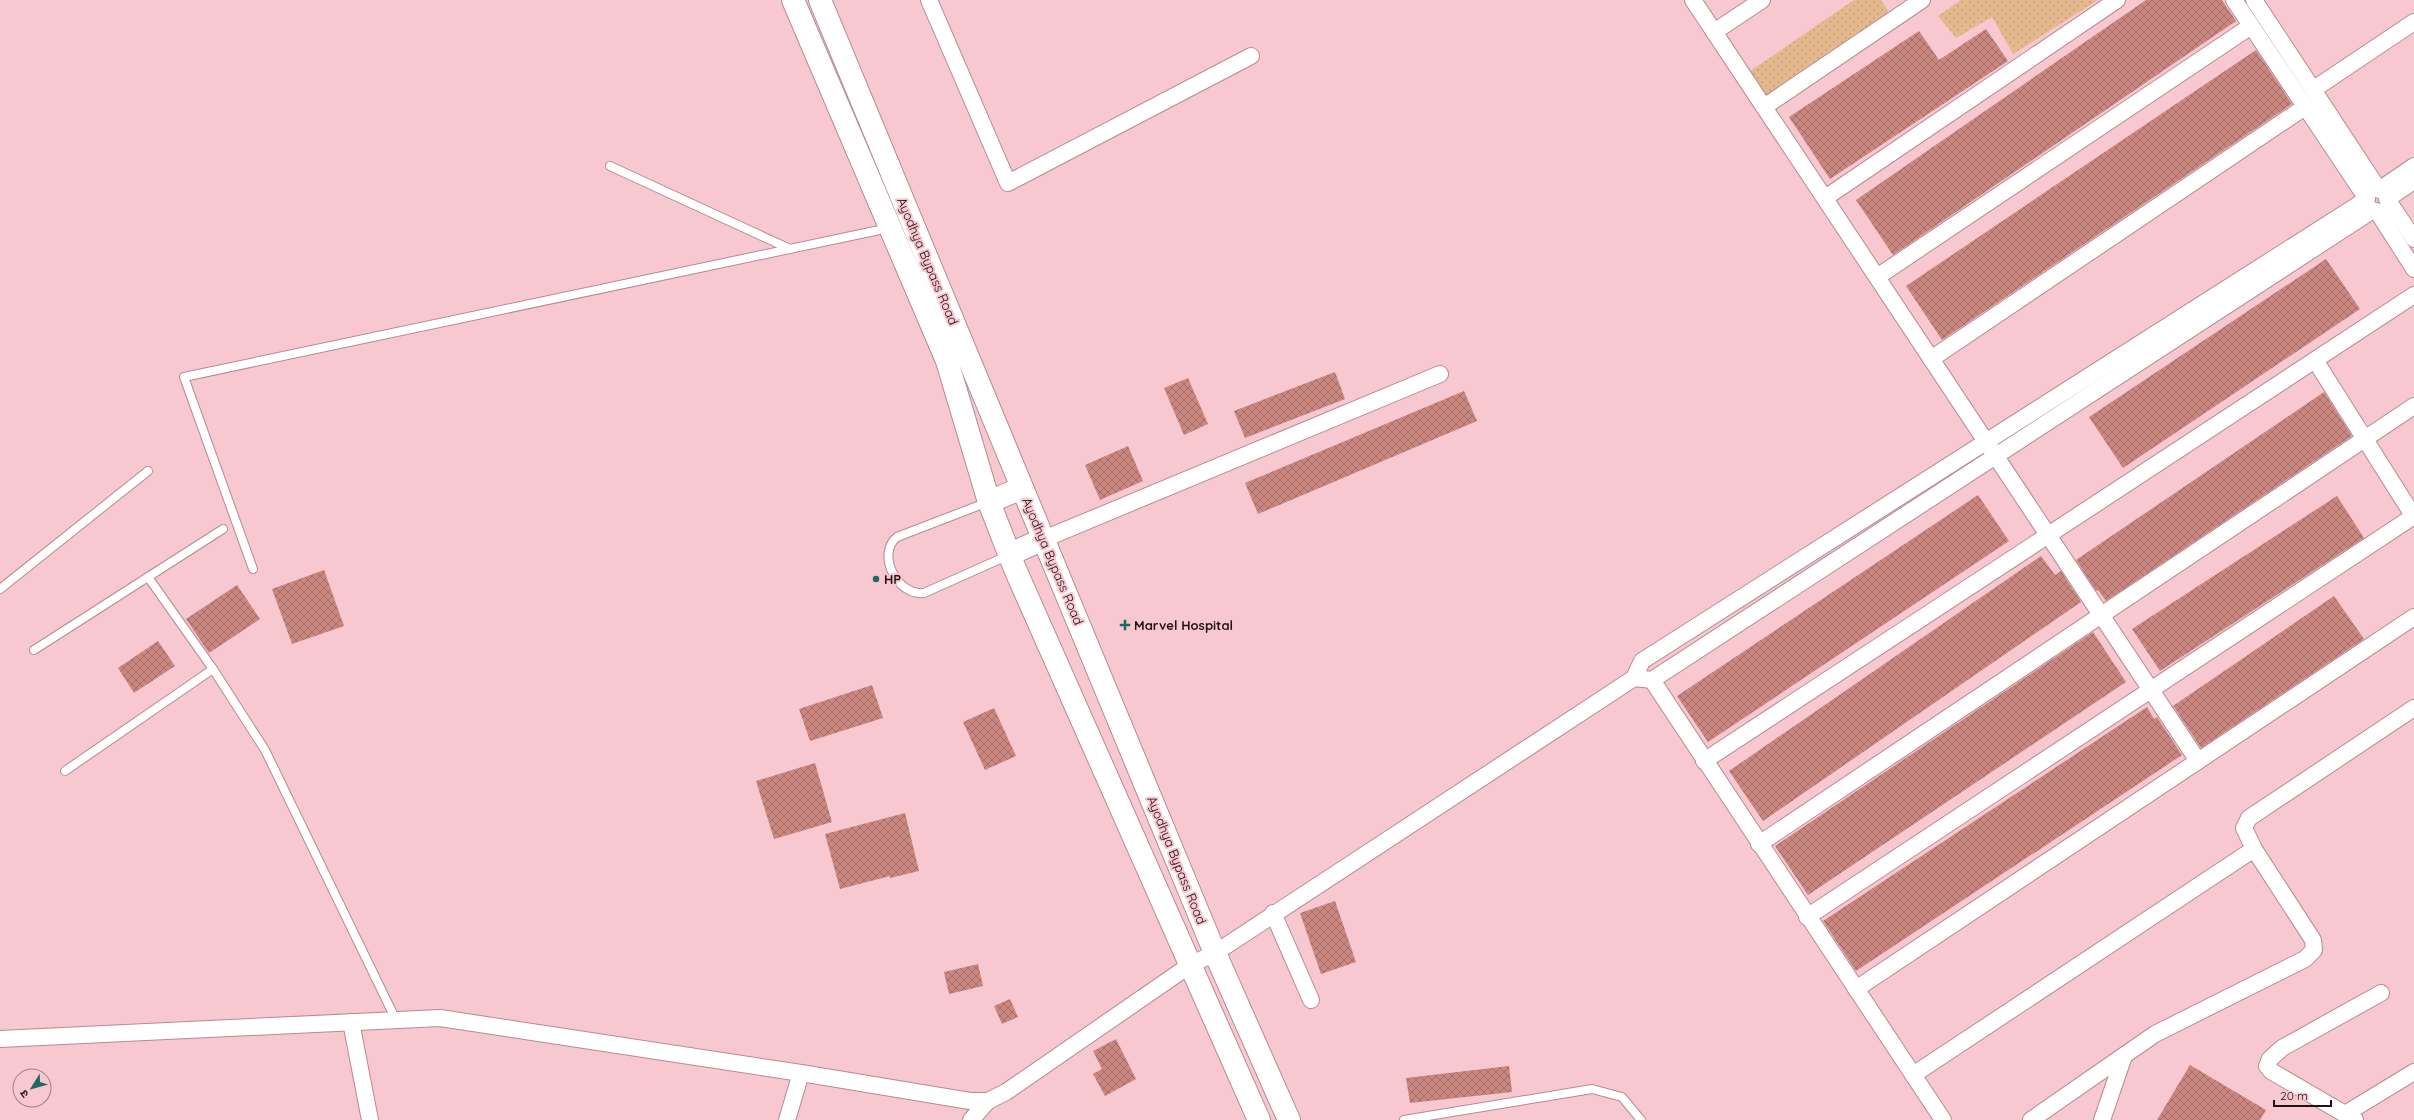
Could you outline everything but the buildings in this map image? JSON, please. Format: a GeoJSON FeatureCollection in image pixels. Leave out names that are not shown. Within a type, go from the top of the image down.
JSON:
{"type":"FeatureCollection","features":[{"type":"Feature","properties":{"kind":"main road","name":"Ayodhya Bypass Road"},"geometry":{"type":"LineString","coordinates":[[793,0],[947,362],[989,502],[1010,554],[1190,965],[1260,1120]]}},
{"type":"Feature","properties":{"kind":"main road","name":"Ayodhya Bypass Road"},"geometry":{"type":"LineString","coordinates":[[820,0],[1215,953],[1289,1120]]}},
{"type":"Feature","properties":{"kind":"main road"},"geometry":{"type":"LineString","coordinates":[[989,502],[1022,488]]}},
{"type":"Feature","properties":{"kind":"main road"},"geometry":{"type":"LineString","coordinates":[[1010,554],[1044,539]]}},
{"type":"Feature","properties":{"kind":"street"},"geometry":{"type":"LineString","coordinates":[[929,0],[1008,183],[1251,56]]}},
{"type":"Feature","properties":{"kind":"street"},"geometry":{"type":"LineString","coordinates":[[1693,0],[2198,761]]}},
{"type":"Feature","properties":{"kind":"street"},"geometry":{"type":"LineString","coordinates":[[1714,32],[1762,0]]}},
{"type":"Feature","properties":{"kind":"street"},"geometry":{"type":"LineString","coordinates":[[1764,107],[1922,0]]}},
{"type":"Feature","properties":{"kind":"street"},"geometry":{"type":"LineString","coordinates":[[1824,198],[2117,0]]}},
{"type":"Feature","properties":{"kind":"street"},"geometry":{"type":"LineString","coordinates":[[2234,0],[2305,107],[2377,202],[2414,239]]}},
{"type":"Feature","properties":{"kind":"street"},"geometry":{"type":"LineString","coordinates":[[2259,2],[2314,89],[2414,269]]}},
{"type":"Feature","properties":{"kind":"street"},"geometry":{"type":"LineString","coordinates":[[2314,89],[2414,22]]}},
{"type":"Feature","properties":{"kind":"street"},"geometry":{"type":"LineString","coordinates":[[1876,277],[2251,26]]}},
{"type":"Feature","properties":{"kind":"street"},"geometry":{"type":"LineString","coordinates":[[1931,359],[2305,107]]}},
{"type":"Feature","properties":{"kind":"street"},"geometry":{"type":"LineString","coordinates":[[1634,678],[1652,680],[1996,455],[2377,202],[2414,166]]}},
{"type":"Feature","properties":{"kind":"street"},"geometry":{"type":"LineString","coordinates":[[971,1120],[988,1101],[1006,1092],[1190,965],[1215,953],[1272,913],[1634,678],[1642,661],[1987,441],[2377,202],[2414,182]]}},
{"type":"Feature","properties":{"kind":"street"},"geometry":{"type":"LineString","coordinates":[[1704,761],[2414,295]]}},
{"type":"Feature","properties":{"kind":"street"},"geometry":{"type":"LineString","coordinates":[[1807,916],[2414,516],[2315,360]]}},
{"type":"Feature","properties":{"kind":"street"},"geometry":{"type":"LineString","coordinates":[[1044,539],[1440,374]]}},
{"type":"Feature","properties":{"kind":"street"},"geometry":{"type":"LineString","coordinates":[[1759,844],[2414,406]]}},
{"type":"Feature","properties":{"kind":"street"},"geometry":{"type":"LineString","coordinates":[[1856,989],[2414,617]]}},
{"type":"Feature","properties":{"kind":"street"},"geometry":{"type":"LineString","coordinates":[[1652,680],[1704,761],[1943,1120]]}},
{"type":"Feature","properties":{"kind":"street"},"geometry":{"type":"LineString","coordinates":[[2031,1120],[2155,1034],[2305,959],[2314,950],[2313,940],[2254,849],[2244,828],[2249,818],[2414,708]]}},
{"type":"Feature","properties":{"kind":"street"},"geometry":{"type":"LineString","coordinates":[[1913,1075],[2254,849]]}},
{"type":"Feature","properties":{"kind":"street"},"geometry":{"type":"LineString","coordinates":[[1272,913],[1312,1000]]}},
{"type":"Feature","properties":{"kind":"street"},"geometry":{"type":"LineString","coordinates":[[2381,993],[2282,1048],[2270,1059],[2266,1066],[2270,1071],[2350,1117],[2414,1072]]}},
{"type":"Feature","properties":{"kind":"street"},"geometry":{"type":"LineString","coordinates":[[0,1039],[440,1018],[801,1073],[970,1101],[988,1101]]}},
{"type":"Feature","properties":{"kind":"street"},"geometry":{"type":"LineString","coordinates":[[352,1022],[370,1120]]}},
{"type":"Feature","properties":{"kind":"street"},"geometry":{"type":"LineString","coordinates":[[2102,1120],[2124,1056]]}},
{"type":"Feature","properties":{"kind":"street"},"geometry":{"type":"LineString","coordinates":[[787,1120],[801,1073]]}},
{"type":"Feature","properties":{"kind":"lane"},"geometry":{"type":"LineString","coordinates":[[610,166],[790,249]]}},
{"type":"Feature","properties":{"kind":"lane"},"geometry":{"type":"LineString","coordinates":[[253,569],[184,377],[890,228]]}},
{"type":"Feature","properties":{"kind":"lane"},"geometry":{"type":"LineString","coordinates":[[0,590],[148,471]]}},
{"type":"Feature","properties":{"kind":"lane"},"geometry":{"type":"LineString","coordinates":[[989,502],[897,537],[888,547],[887,555],[898,582],[903,589],[917,594],[924,593],[1010,554]]}},
{"type":"Feature","properties":{"kind":"lane"},"geometry":{"type":"LineString","coordinates":[[34,650],[223,529]]}},
{"type":"Feature","properties":{"kind":"lane"},"geometry":{"type":"LineString","coordinates":[[148,577],[213,669],[265,750],[396,1020]]}},
{"type":"Feature","properties":{"kind":"lane"},"geometry":{"type":"LineString","coordinates":[[65,771],[213,669]]}},
{"type":"Feature","properties":{"kind":"lane"},"geometry":{"type":"LineString","coordinates":[[1404,1120],[1592,1089],[1622,1097],[1641,1120]]}},
{"type":"Feature","properties":{"kind":"shaded area"},"geometry":{"type":"Polygon","coordinates":[[[1854,0],[1881,0],[1896,23],[1764,107],[1743,76],[1854,0]]]}},
{"type":"Feature","properties":{"kind":"shaded area"},"geometry":{"type":"Polygon","coordinates":[[[1961,0],[2098,0],[2013,54],[1992,17],[1956,38],[1938,16],[1961,0]]]}},
{"type":"Feature","properties":{"kind":"place","name":"HP"},"geometry":{"type":"Point","coordinates":[876,579]}},
{"type":"Feature","properties":{"kind":"place","name":"Marvel Hospital"},"geometry":{"type":"Point","coordinates":[1125,625]}}]}
